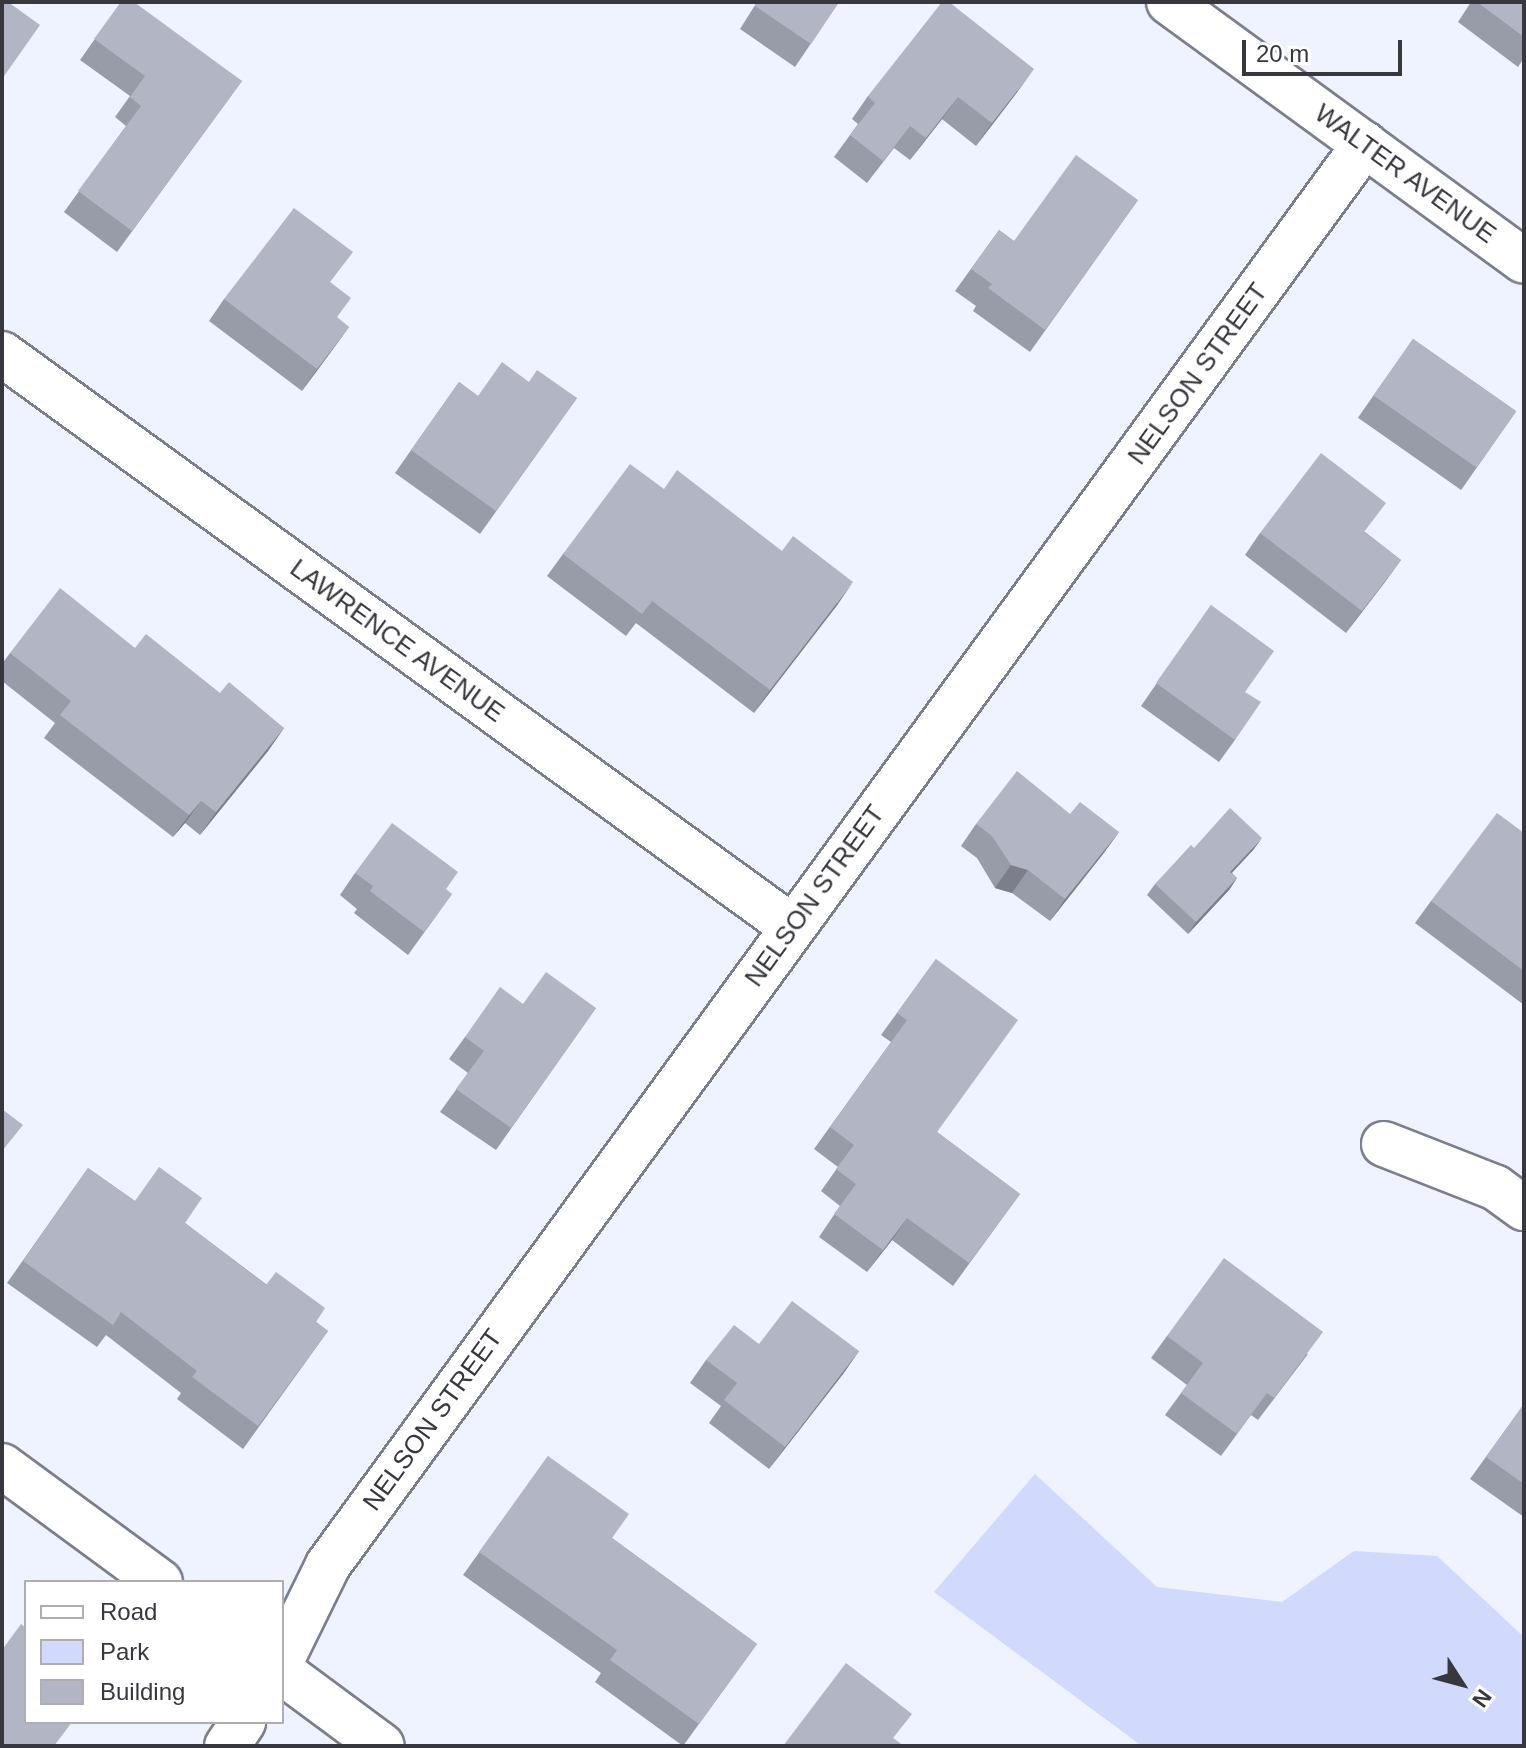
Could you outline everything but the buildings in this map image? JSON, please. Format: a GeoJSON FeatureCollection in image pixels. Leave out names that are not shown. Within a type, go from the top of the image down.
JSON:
{"type":"FeatureCollection","features":[{"type":"Feature","properties":{"kind":"street","name":"WALTER AVENUE"},"geometry":{"type":"LineString","coordinates":[[1169,2],[1524,261]]}},
{"type":"Feature","properties":{"kind":"street","name":"NELSON STREET"},"geometry":{"type":"LineString","coordinates":[[284,1655],[328,1565],[1365,144]]}},
{"type":"Feature","properties":{"kind":"street","name":"LAWRENCE AVENUE"},"geometry":{"type":"LineString","coordinates":[[2,354],[792,927]]}},
{"type":"Feature","properties":{"kind":"street"},"geometry":{"type":"LineString","coordinates":[[1384,1144],[1496,1188],[1524,1208]]}},
{"type":"Feature","properties":{"kind":"street"},"geometry":{"type":"LineString","coordinates":[[2,1466],[157,1580]]}},
{"type":"Feature","properties":{"kind":"street"},"geometry":{"type":"LineString","coordinates":[[284,1673],[382,1746]]}},
{"type":"Feature","properties":{"kind":"street"},"geometry":{"type":"LineString","coordinates":[[227,1746],[242,1724]]}},
{"type":"Feature","properties":{"kind":"green space"},"geometry":{"type":"Polygon","coordinates":[[[1035,1474],[1157,1587],[1282,1602],[1354,1551],[1437,1556],[1524,1637],[1524,1746],[1142,1746],[934,1592],[1035,1474]]]}}]}
